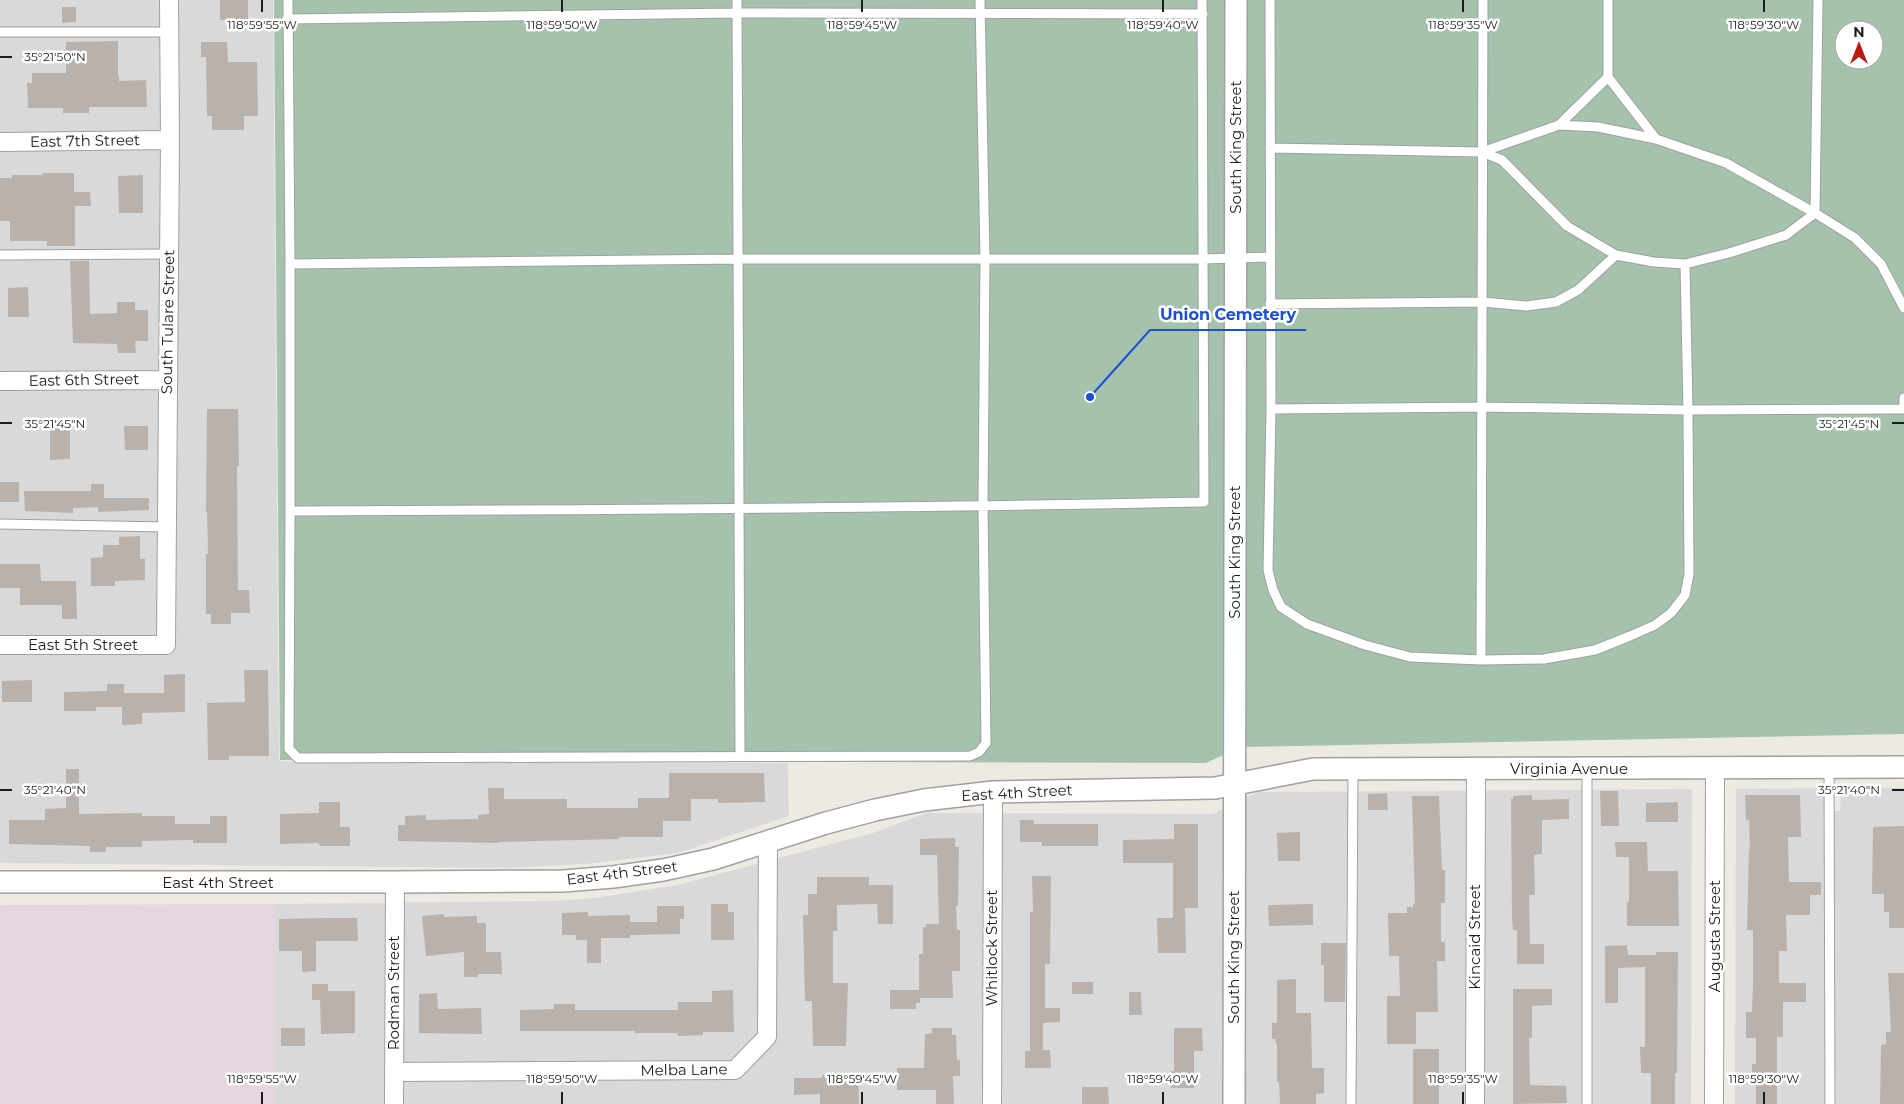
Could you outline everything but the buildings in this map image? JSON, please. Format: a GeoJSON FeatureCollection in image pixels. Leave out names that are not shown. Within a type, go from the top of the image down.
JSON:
{"type":"FeatureCollection","features":[{"type":"Feature","properties":{"kind":"street","name":"South Tulare Street"},"geometry":{"type":"LineString","coordinates":[[166,645],[170,140],[169,0]]}},
{"type":"Feature","properties":{"kind":"street","name":"South King Street"},"geometry":{"type":"LineString","coordinates":[[1234,1104],[1236,0]]}},
{"type":"Feature","properties":{"kind":"street","name":"East 7th Street"},"geometry":{"type":"LineString","coordinates":[[0,142],[170,140]]}},
{"type":"Feature","properties":{"kind":"street","name":"East 6th Street"},"geometry":{"type":"LineString","coordinates":[[0,381],[168,380]]}},
{"type":"Feature","properties":{"kind":"street","name":"East 5th Street"},"geometry":{"type":"LineString","coordinates":[[0,645],[166,645]]}},
{"type":"Feature","properties":{"kind":"street","name":"Virginia Avenue"},"geometry":{"type":"LineString","coordinates":[[1235,784],[1313,769],[1476,770],[1904,767]]}},
{"type":"Feature","properties":{"kind":"street","name":"Augusta Street"},"geometry":{"type":"LineString","coordinates":[[1714,1104],[1715,768]]}},
{"type":"Feature","properties":{"kind":"street","name":"Kincaid Street"},"geometry":{"type":"LineString","coordinates":[[1475,1104],[1476,770]]}},
{"type":"Feature","properties":{"kind":"street","name":"East 4th Street"},"geometry":{"type":"LineString","coordinates":[[0,882],[563,881],[663,870],[713,859],[826,822],[924,800],[993,792],[1216,788],[1235,784]]}},
{"type":"Feature","properties":{"kind":"street","name":"Whitlock Street"},"geometry":{"type":"LineString","coordinates":[[992,1104],[993,792]]}},
{"type":"Feature","properties":{"kind":"street","name":"Melba Lane"},"geometry":{"type":"LineString","coordinates":[[394,1072],[734,1070],[767,1037],[768,842]]}},
{"type":"Feature","properties":{"kind":"street","name":"Rodman Street"},"geometry":{"type":"LineString","coordinates":[[394,1104],[395,882]]}},
{"type":"Feature","properties":{"kind":"lane"},"geometry":{"type":"LineString","coordinates":[[288,0],[290,264],[289,749],[298,758],[970,756],[979,752],[986,743],[983,506],[985,258],[980,0]]}},
{"type":"Feature","properties":{"kind":"lane"},"geometry":{"type":"LineString","coordinates":[[737,0],[740,756]]}},
{"type":"Feature","properties":{"kind":"lane"},"geometry":{"type":"LineString","coordinates":[[290,511],[740,509],[1204,502],[1202,0]]}},
{"type":"Feature","properties":{"kind":"lane"},"geometry":{"type":"LineString","coordinates":[[1270,0],[1271,409],[1268,570],[1273,590],[1281,607],[1307,624],[1365,645],[1410,657],[1482,660],[1544,659],[1595,650],[1655,625],[1671,613],[1684,595],[1689,574],[1685,264]]}},
{"type":"Feature","properties":{"kind":"lane"},"geometry":{"type":"LineString","coordinates":[[1482,0],[1482,660]]}},
{"type":"Feature","properties":{"kind":"lane"},"geometry":{"type":"LineString","coordinates":[[1608,0],[1608,77],[1656,139]]}},
{"type":"Feature","properties":{"kind":"lane"},"geometry":{"type":"LineString","coordinates":[[1815,213],[1818,0]]}},
{"type":"Feature","properties":{"kind":"lane"},"geometry":{"type":"LineString","coordinates":[[287,19],[737,13],[1203,14]]}},
{"type":"Feature","properties":{"kind":"lane"},"geometry":{"type":"LineString","coordinates":[[0,32],[169,32]]}},
{"type":"Feature","properties":{"kind":"lane"},"geometry":{"type":"LineString","coordinates":[[1559,125],[1608,77]]}},
{"type":"Feature","properties":{"kind":"lane"},"geometry":{"type":"LineString","coordinates":[[1270,148],[1482,152],[1559,125],[1598,127],[1656,139],[1726,163],[1815,213],[1855,238],[1881,264],[1904,308]]}},
{"type":"Feature","properties":{"kind":"lane"},"geometry":{"type":"LineString","coordinates":[[1482,152],[1502,160],[1567,226],[1616,256],[1654,262],[1685,264],[1786,235],[1815,213]]}},
{"type":"Feature","properties":{"kind":"lane"},"geometry":{"type":"LineString","coordinates":[[0,255],[169,254]]}},
{"type":"Feature","properties":{"kind":"lane"},"geometry":{"type":"LineString","coordinates":[[290,264],[737,259],[1203,259],[1270,256]]}},
{"type":"Feature","properties":{"kind":"lane"},"geometry":{"type":"LineString","coordinates":[[1270,304],[1482,302],[1526,306],[1556,302],[1578,290],[1616,256]]}},
{"type":"Feature","properties":{"kind":"lane"},"geometry":{"type":"LineString","coordinates":[[1271,409],[1482,407],[1688,410],[1904,409],[1904,398]]}},
{"type":"Feature","properties":{"kind":"lane"},"geometry":{"type":"LineString","coordinates":[[0,524],[167,527]]}},
{"type":"Feature","properties":{"kind":"lane"},"geometry":{"type":"LineString","coordinates":[[1829,767],[1830,1104]]}},
{"type":"Feature","properties":{"kind":"lane"},"geometry":{"type":"LineString","coordinates":[[1351,1104],[1353,769]]}},
{"type":"Feature","properties":{"kind":"lane"},"geometry":{"type":"LineString","coordinates":[[1587,769],[1587,1104]]}},
{"type":"Feature","properties":{"kind":"shaded area"},"geometry":{"type":"Polygon","coordinates":[[[0,0],[273,0],[279,761],[788,763],[789,816],[678,853],[585,864],[508,868],[0,863],[0,0]]]}},
{"type":"Feature","properties":{"kind":"shaded area"},"geometry":{"type":"Polygon","coordinates":[[[1826,788],[1826,811],[1840,811],[1841,788],[1904,788],[1904,1104],[1735,1104],[1736,789],[1826,788]]]}},
{"type":"Feature","properties":{"kind":"shaded area"},"geometry":{"type":"Polygon","coordinates":[[[1692,789],[1691,1104],[275,1104],[275,904],[553,901],[595,898],[677,885],[873,833],[926,813],[1213,814],[1257,792],[1692,789]]]}},
{"type":"Feature","properties":{"kind":"shaded area"},"geometry":{"type":"Polygon","coordinates":[[[275,904],[275,1104],[0,1104],[0,905],[275,904]]]}},
{"type":"Feature","properties":{"kind":"green space"},"geometry":{"type":"Polygon","coordinates":[[[274,0],[1904,0],[1904,734],[1241,747],[1206,763],[280,760],[274,0]]]}},
{"type":"Feature","properties":{"kind":"place","name":"Union Cemetery"},"geometry":{"type":"Point","coordinates":[1090,397]}}]}
